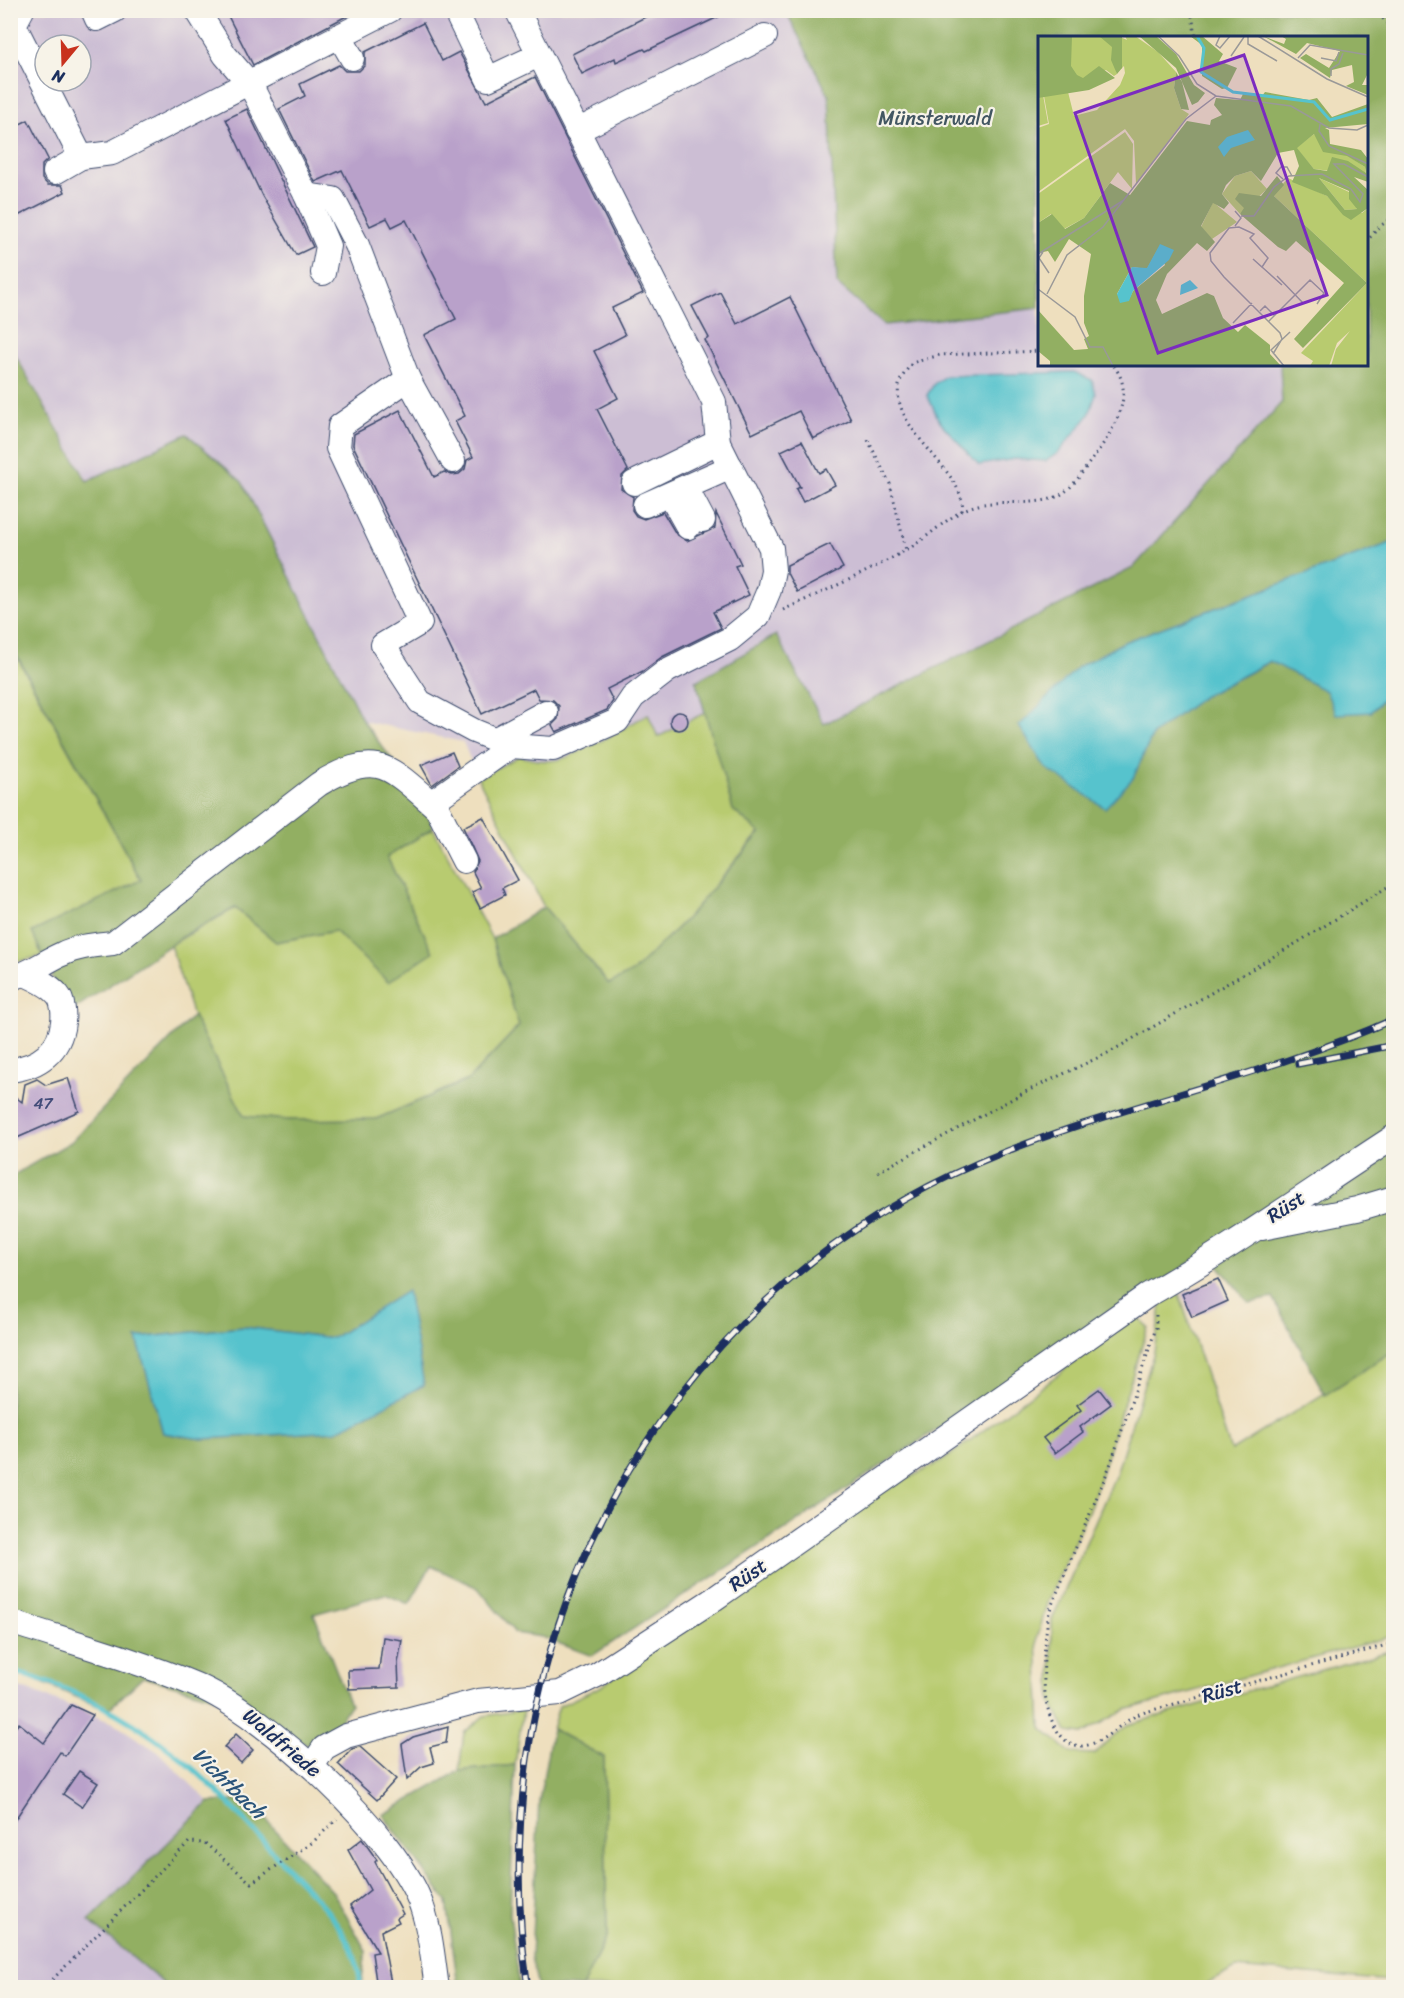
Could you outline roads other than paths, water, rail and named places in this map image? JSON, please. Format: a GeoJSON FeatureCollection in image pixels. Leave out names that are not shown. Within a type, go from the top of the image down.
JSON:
{"type":"FeatureCollection","features":[{"type":"Feature","properties":{"kind":"street"},"geometry":{"type":"LineString","coordinates":[[22,10],[14,25],[81,157]]}},
{"type":"Feature","properties":{"kind":"street"},"geometry":{"type":"LineString","coordinates":[[93,10],[97,19],[115,10]]}},
{"type":"Feature","properties":{"kind":"street"},"geometry":{"type":"LineString","coordinates":[[196,10],[225,55],[250,84],[306,195],[328,246],[323,273]]}},
{"type":"Feature","properties":{"kind":"street"},"geometry":{"type":"LineString","coordinates":[[55,172],[81,157],[112,153],[390,10]]}},
{"type":"Feature","properties":{"kind":"street"},"geometry":{"type":"LineString","coordinates":[[455,10],[492,88],[539,55]]}},
{"type":"Feature","properties":{"kind":"street"},"geometry":{"type":"LineString","coordinates":[[408,380],[340,426],[338,448],[420,623],[383,645],[420,702],[474,731],[503,742],[553,749],[618,721],[633,697],[668,670],[730,639],[758,616],[769,590],[773,570],[771,548],[718,442],[714,402],[517,10]]}},
{"type":"Feature","properties":{"kind":"street"},"geometry":{"type":"LineString","coordinates":[[577,132],[765,36]]}},
{"type":"Feature","properties":{"kind":"street"},"geometry":{"type":"LineString","coordinates":[[340,37],[352,58]]}},
{"type":"Feature","properties":{"kind":"street"},"geometry":{"type":"LineString","coordinates":[[306,195],[333,199],[357,245],[408,380],[453,461]]}},
{"type":"Feature","properties":{"kind":"street"},"geometry":{"type":"LineString","coordinates":[[634,483],[718,442]]}},
{"type":"Feature","properties":{"kind":"street"},"geometry":{"type":"LineString","coordinates":[[645,505],[731,467]]}},
{"type":"Feature","properties":{"kind":"street"},"geometry":{"type":"LineString","coordinates":[[678,491],[695,524]]}},
{"type":"Feature","properties":{"kind":"street"},"geometry":{"type":"LineString","coordinates":[[437,808],[439,797],[503,742],[546,712]]}},
{"type":"Feature","properties":{"kind":"street"},"geometry":{"type":"LineString","coordinates":[[19,976],[79,948],[113,943],[309,791],[335,774],[377,764],[395,772],[437,808],[464,861]]}},
{"type":"Feature","properties":{"kind":"street"},"geometry":{"type":"LineString","coordinates":[[10,1070],[26,1068],[42,1060],[54,1051],[62,1037],[64,1015],[60,996],[46,985],[19,976]]}},
{"type":"Feature","properties":{"kind":"street","name":"Rüst"},"geometry":{"type":"LineString","coordinates":[[312,1766],[324,1748],[346,1736],[478,1701],[560,1693],[597,1675],[711,1600],[1148,1294],[1212,1258],[1249,1231],[1394,1137]]}},
{"type":"Feature","properties":{"kind":"street"},"geometry":{"type":"LineString","coordinates":[[1249,1231],[1357,1209],[1394,1198]]}},
{"type":"Feature","properties":{"kind":"street","name":"Waldfriede"},"geometry":{"type":"LineString","coordinates":[[10,1622],[197,1685],[235,1705],[312,1766],[351,1805],[402,1867],[422,1906],[437,1988]]}},
{"type":"Feature","properties":{"kind":"water"},"geometry":{"type":"Polygon","coordinates":[[[1074,372],[1092,380],[1096,394],[1089,415],[1059,452],[1046,461],[1015,459],[979,465],[940,422],[927,395],[934,384],[945,376],[1074,372]]]}},
{"type":"Feature","properties":{"kind":"water"},"geometry":{"type":"Polygon","coordinates":[[[1393,542],[1393,688],[1371,712],[1336,714],[1326,691],[1270,661],[1204,696],[1153,734],[1133,778],[1105,808],[1045,767],[1019,726],[1078,667],[1124,642],[1393,542]]]}},
{"type":"Feature","properties":{"kind":"water"},"geometry":{"type":"Polygon","coordinates":[[[407,1291],[424,1385],[336,1431],[202,1439],[163,1433],[137,1338],[243,1327],[333,1338],[407,1291]]]}},
{"type":"Feature","properties":{"kind":"waterway","name":"Vichtbach"},"geometry":{"type":"LineString","coordinates":[[10,1671],[54,1685],[96,1703],[155,1738],[203,1777],[329,1913],[346,1938],[355,1958],[359,1988]]}},
{"type":"Feature","properties":{"kind":"railway"},"geometry":{"type":"LineString","coordinates":[[528,1988],[519,1859],[531,1733],[563,1611],[613,1497],[681,1393],[766,1301],[866,1223],[980,1162],[1083,1124],[1292,1059],[1394,1019]]}},
{"type":"Feature","properties":{"kind":"railway"},"geometry":{"type":"LineString","coordinates":[[1298,1064],[1394,1045]]}},
{"type":"Feature","properties":{"kind":"park label","name":"Münsterwald"},"geometry":{"type":"Point","coordinates":[935,118]}}]}
